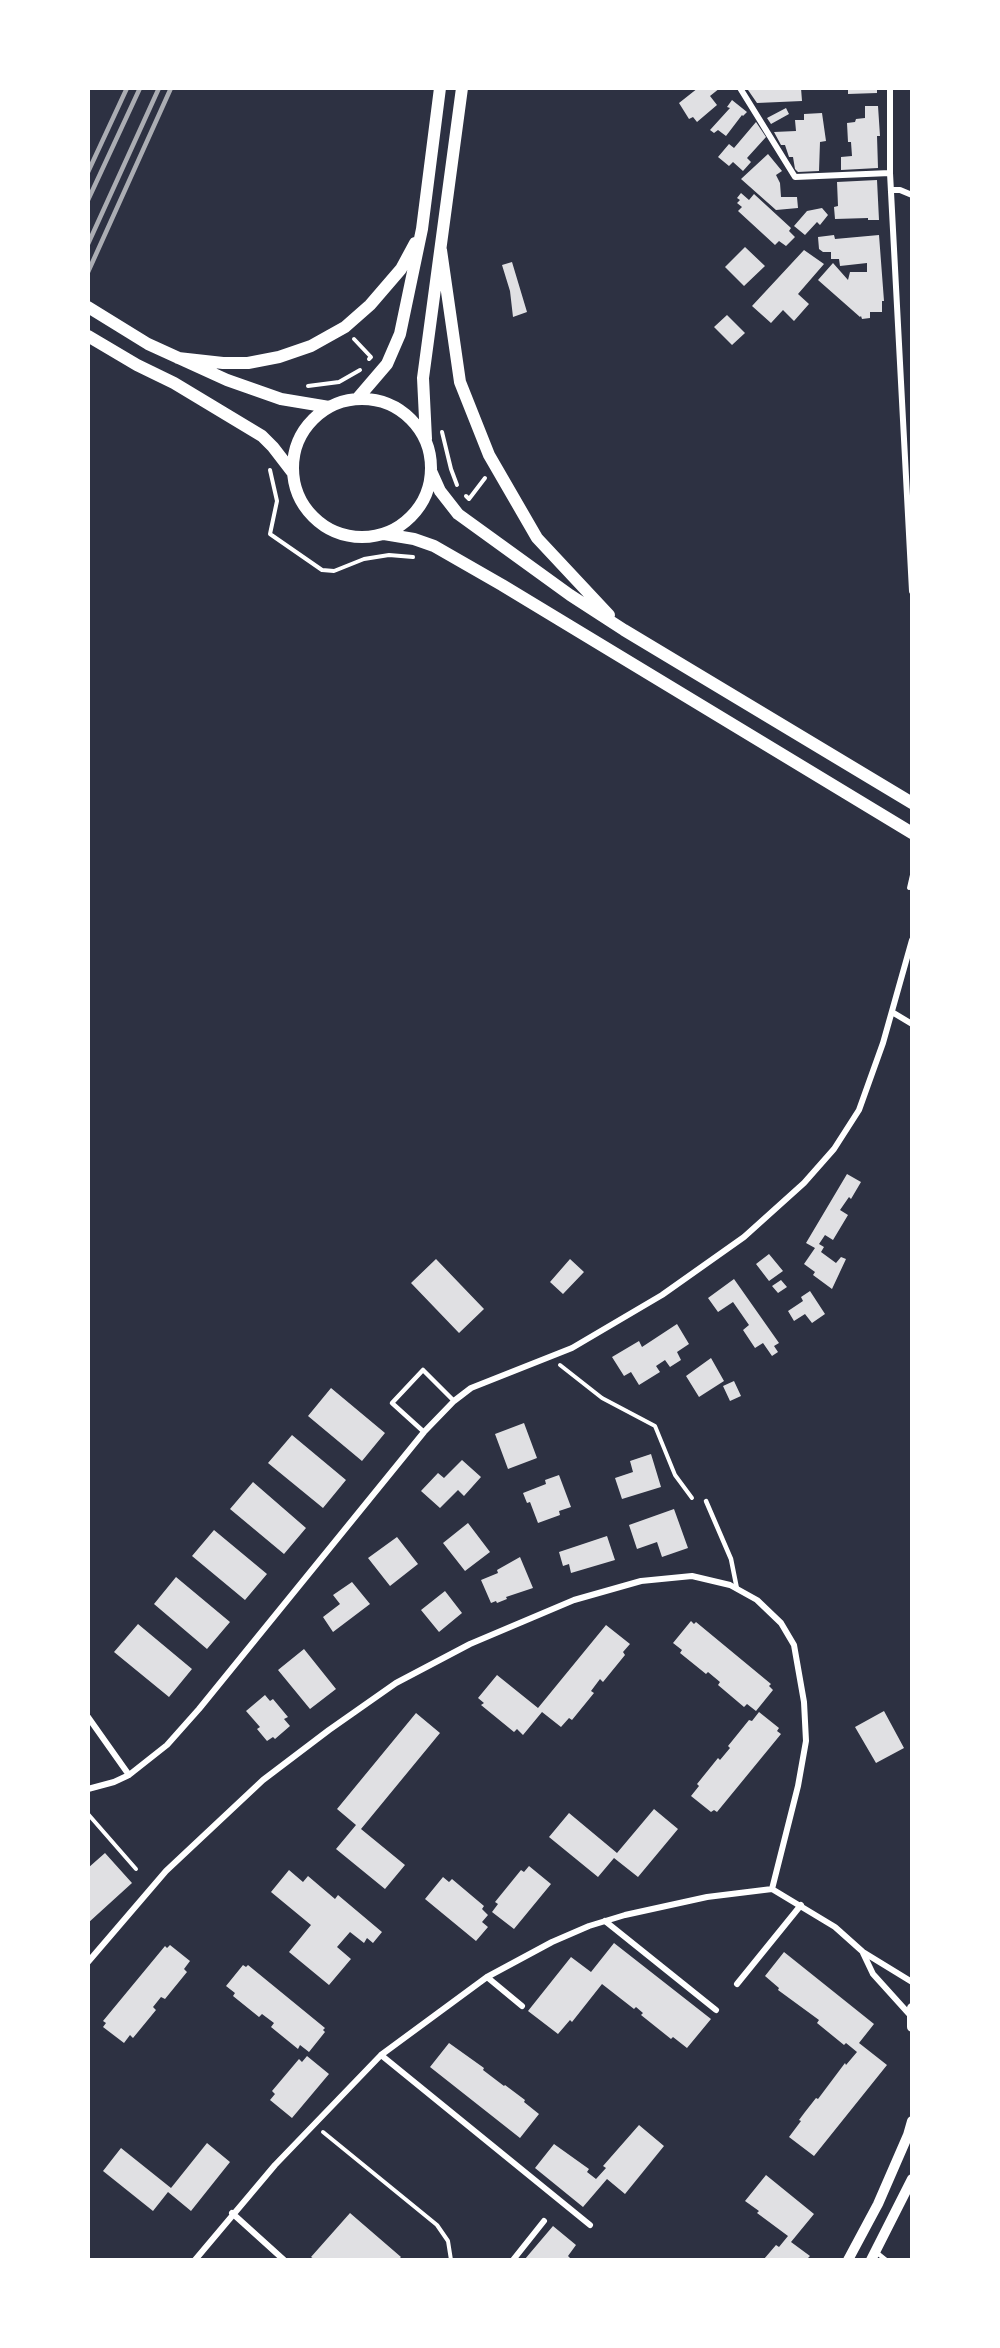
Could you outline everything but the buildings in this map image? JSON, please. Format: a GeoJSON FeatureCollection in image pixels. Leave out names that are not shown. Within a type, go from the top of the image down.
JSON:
{"type":"FeatureCollection","features":[{"type":"Feature","properties":{"kind":"main road"},"geometry":{"type":"LineString","coordinates":[[357,399],[387,364],[400,333],[422,229],[440,88]]}},
{"type":"Feature","properties":{"kind":"main road"},"geometry":{"type":"LineString","coordinates":[[462,88],[423,378],[426,441],[431,471],[440,491],[458,514],[570,595],[624,630],[912,803]]}},
{"type":"Feature","properties":{"kind":"main road"},"geometry":{"type":"LineString","coordinates":[[178,358],[248,363],[279,357],[311,346],[345,327],[370,305],[401,269],[422,229]]}},
{"type":"Feature","properties":{"kind":"main road"},"geometry":{"type":"LineString","coordinates":[[441,250],[460,382],[489,455],[537,538],[624,630]]}},
{"type":"Feature","properties":{"kind":"main road"},"geometry":{"type":"LineString","coordinates":[[88,307],[148,344],[254,390],[281,399],[329,407]]}},
{"type":"Feature","properties":{"kind":"main road"},"geometry":{"type":"LineString","coordinates":[[88,336],[174,383],[262,436],[293,472]]}},
{"type":"Feature","properties":{"kind":"main road"},"geometry":{"type":"LineString","coordinates":[[426,441],[417,426],[398,410],[374,400],[357,399],[329,407],[314,419],[302,435],[294,459],[293,472],[296,489],[303,504],[313,517],[326,527],[341,534],[357,537],[384,534],[414,539],[434,546],[912,833]]}},
{"type":"Feature","properties":{"kind":"main road"},"geometry":{"type":"LineString","coordinates":[[384,534],[412,516],[422,502],[431,471]]}},
{"type":"Feature","properties":{"kind":"street"},"geometry":{"type":"LineString","coordinates":[[740,88],[795,177],[890,173]]}},
{"type":"Feature","properties":{"kind":"street"},"geometry":{"type":"LineString","coordinates":[[890,88],[890,173],[912,591]]}},
{"type":"Feature","properties":{"kind":"street"},"geometry":{"type":"LineString","coordinates":[[891,190],[900,190],[912,195]]}},
{"type":"Feature","properties":{"kind":"street"},"geometry":{"type":"LineString","coordinates":[[88,1789],[129,1776],[167,1744],[199,1709],[424,1432],[454,1401],[471,1388],[540,1363],[572,1348],[662,1295],[744,1236],[804,1183],[834,1149],[859,1110],[892,1012],[912,940]]}},
{"type":"Feature","properties":{"kind":"street"},"geometry":{"type":"LineString","coordinates":[[892,1012],[912,1024]]}},
{"type":"Feature","properties":{"kind":"street"},"geometry":{"type":"LineString","coordinates":[[88,1962],[166,1871],[263,1780],[396,1683],[470,1644],[574,1600],[641,1581],[692,1576],[737,1589],[757,1600],[782,1623],[794,1645],[804,1702],[806,1741],[798,1786],[772,1889]]}},
{"type":"Feature","properties":{"kind":"street"},"geometry":{"type":"LineString","coordinates":[[88,1717],[129,1776]]}},
{"type":"Feature","properties":{"kind":"street"},"geometry":{"type":"LineString","coordinates":[[195,2259],[232,2213],[313,2124],[381,2055],[487,1977],[552,1942],[605,1921],[707,1897],[772,1889],[835,1927],[862,1952],[912,1982]]}},
{"type":"Feature","properties":{"kind":"street"},"geometry":{"type":"LineString","coordinates":[[737,1984],[801,1905]]}},
{"type":"Feature","properties":{"kind":"street"},"geometry":{"type":"LineString","coordinates":[[605,1921],[716,2010]]}},
{"type":"Feature","properties":{"kind":"street"},"geometry":{"type":"LineString","coordinates":[[862,1952],[873,1974],[911,2011],[912,2027]]}},
{"type":"Feature","properties":{"kind":"street"},"geometry":{"type":"LineString","coordinates":[[487,1977],[522,2006]]}},
{"type":"Feature","properties":{"kind":"street"},"geometry":{"type":"LineString","coordinates":[[381,2055],[590,2225]]}},
{"type":"Feature","properties":{"kind":"street"},"geometry":{"type":"LineString","coordinates":[[848,2259],[878,2204],[912,2121]]}},
{"type":"Feature","properties":{"kind":"street"},"geometry":{"type":"LineString","coordinates":[[874,2256],[912,2180]]}},
{"type":"Feature","properties":{"kind":"street"},"geometry":{"type":"LineString","coordinates":[[232,2213],[284,2259]]}},
{"type":"Feature","properties":{"kind":"street"},"geometry":{"type":"LineString","coordinates":[[513,2259],[544,2221]]}},
{"type":"Feature","properties":{"kind":"lane"},"geometry":{"type":"LineString","coordinates":[[424,1432],[392,1403],[423,1370],[454,1401]]}},
{"type":"Feature","properties":{"kind":"lane"},"geometry":{"type":"LineString","coordinates":[[706,1501],[731,1559],[737,1589]]}},
{"type":"Feature","properties":{"kind":"lane"},"geometry":{"type":"LineString","coordinates":[[874,2256],[886,2259]]}},
{"type":"Feature","properties":{"kind":"path"},"geometry":{"type":"LineString","coordinates":[[300,386],[318,386],[339,382],[358,372],[371,357]]}},
{"type":"Feature","properties":{"kind":"path"},"geometry":{"type":"LineString","coordinates":[[441,428],[456,483],[469,499],[488,473]]}},
{"type":"Feature","properties":{"kind":"path"},"geometry":{"type":"LineString","coordinates":[[267,461],[274,481],[277,501],[270,534],[289,549],[322,570],[334,571],[364,559],[389,555],[416,557]]}},
{"type":"Feature","properties":{"kind":"path"},"geometry":{"type":"LineString","coordinates":[[909,888],[912,876]]}},
{"type":"Feature","properties":{"kind":"path"},"geometry":{"type":"LineString","coordinates":[[556,1360],[602,1398],[655,1426],[675,1475],[692,1497]]}},
{"type":"Feature","properties":{"kind":"path"},"geometry":{"type":"LineString","coordinates":[[88,1814],[136,1869]]}},
{"type":"Feature","properties":{"kind":"path"},"geometry":{"type":"LineString","coordinates":[[319,2129],[437,2225],[448,2241],[452,2259]]}},
{"type":"Feature","properties":{"kind":"railway"},"geometry":{"type":"LineString","coordinates":[[88,172],[127,88]]}},
{"type":"Feature","properties":{"kind":"railway"},"geometry":{"type":"LineString","coordinates":[[88,200],[140,88]]}},
{"type":"Feature","properties":{"kind":"railway"},"geometry":{"type":"LineString","coordinates":[[88,244],[159,88]]}},
{"type":"Feature","properties":{"kind":"railway"},"geometry":{"type":"LineString","coordinates":[[88,272],[171,88]]}}]}
